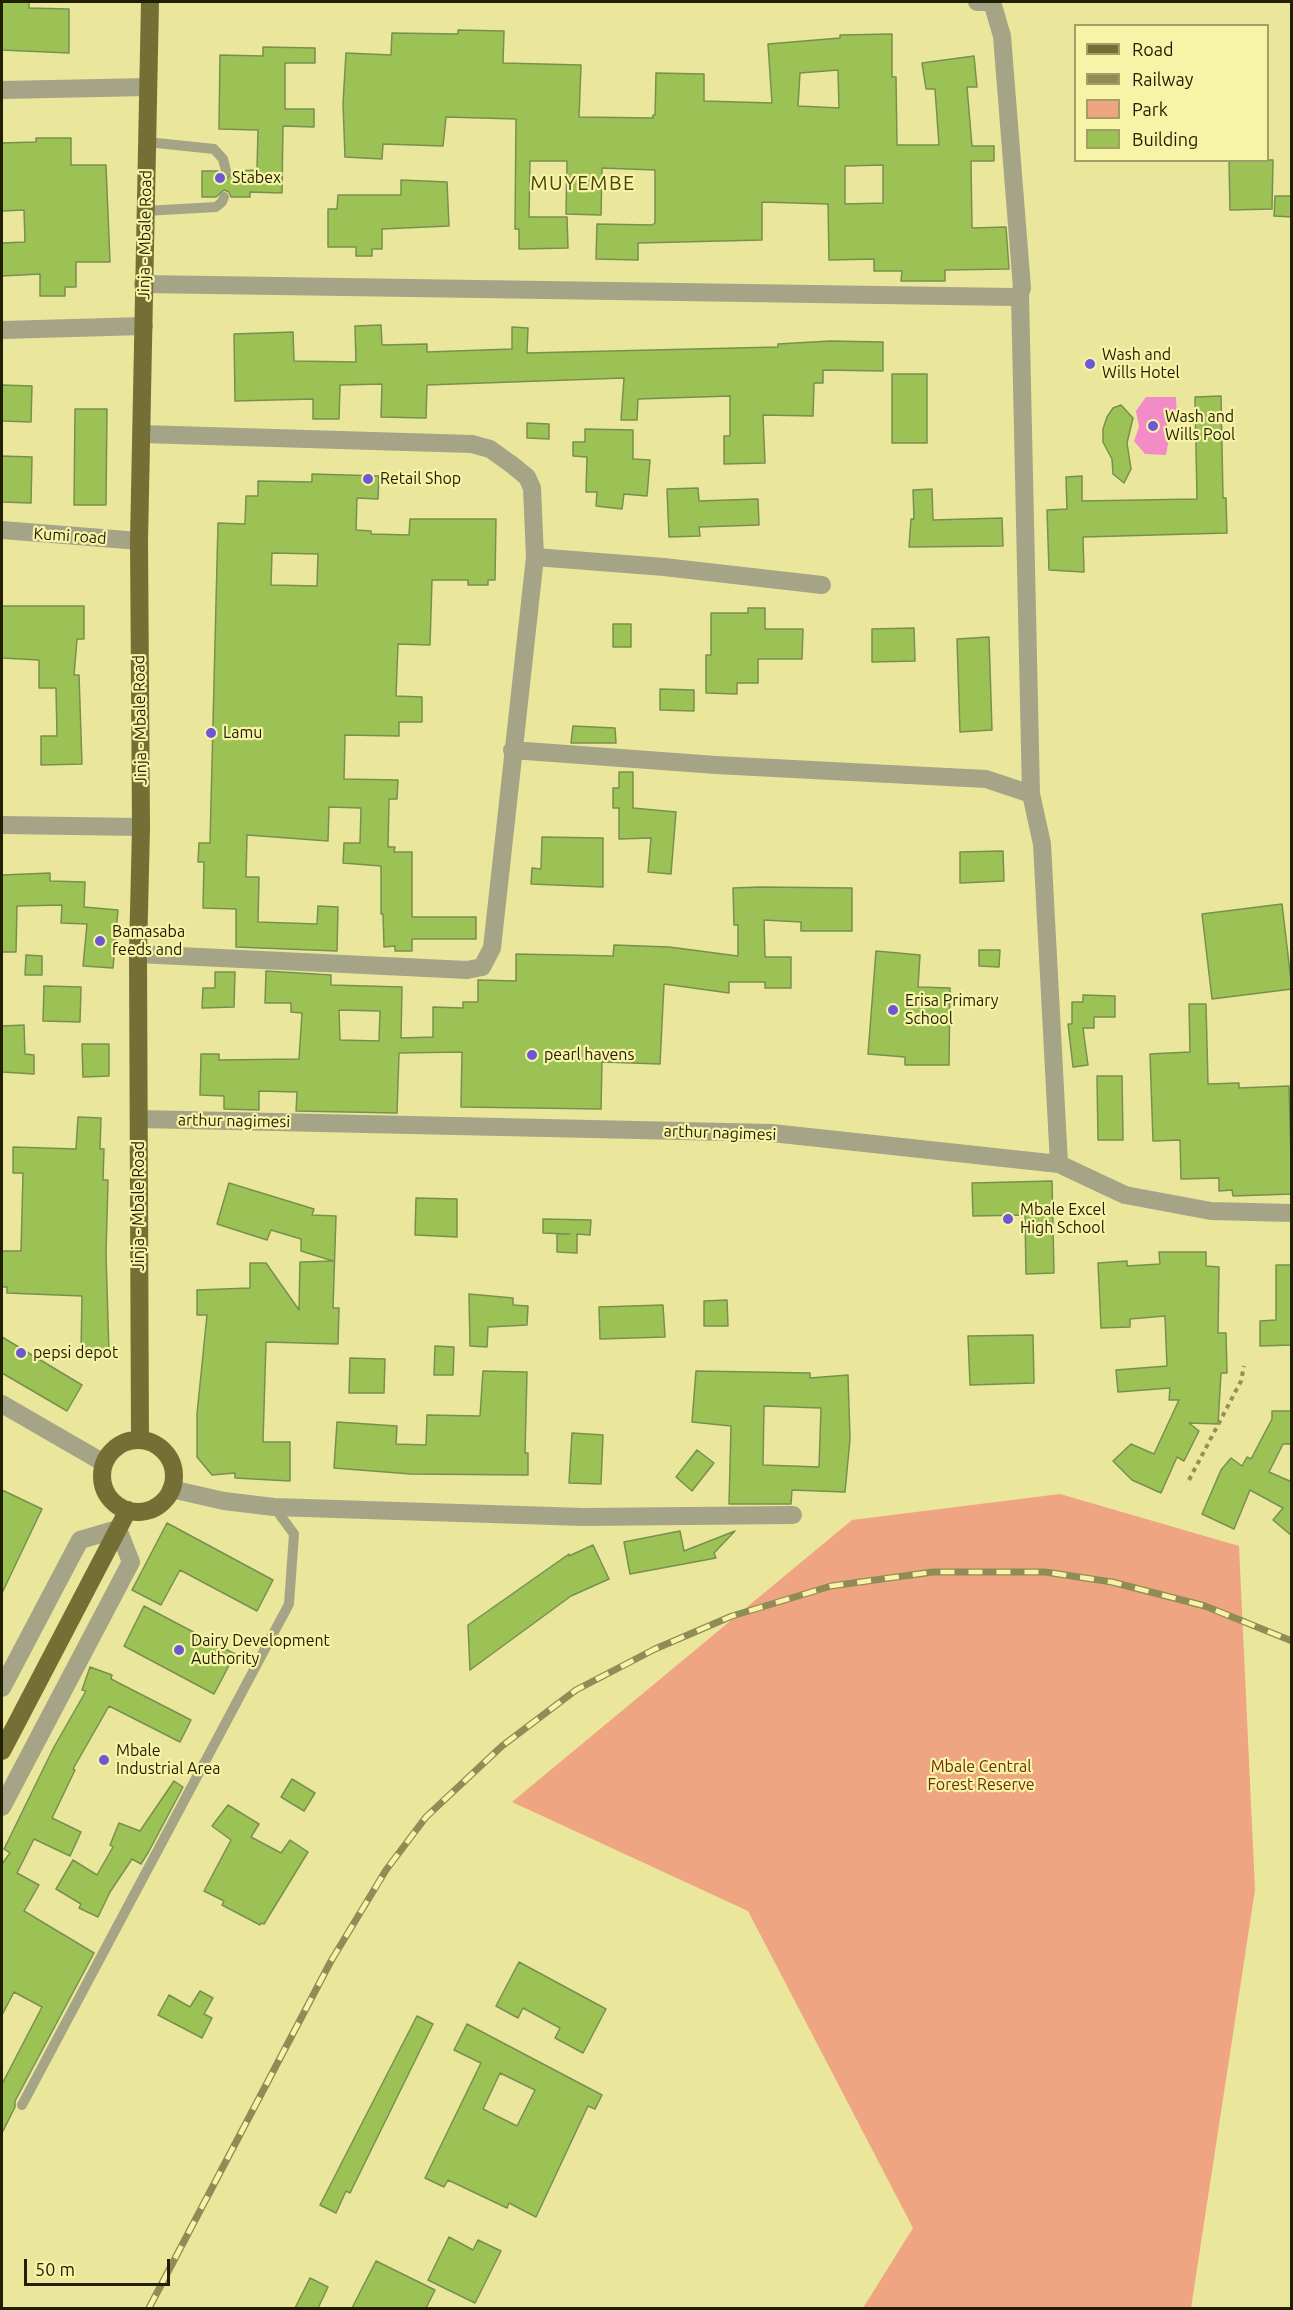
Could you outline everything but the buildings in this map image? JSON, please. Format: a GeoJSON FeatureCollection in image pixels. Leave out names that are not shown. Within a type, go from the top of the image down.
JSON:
{"type":"FeatureCollection","features":[{"type":"Feature","properties":{"kind":"main road","name":"Jinja - Mbale Road"},"geometry":{"type":"LineString","coordinates":[[140,1440],[139,541],[150,2]]}},
{"type":"Feature","properties":{"kind":"main road"},"geometry":{"type":"LineString","coordinates":[[140,1440],[151,1442],[168,1456],[174,1477],[171,1489],[158,1506],[147,1511],[128,1510],[115,1504],[108,1496],[102,1474],[104,1463],[118,1445],[140,1440]]}},
{"type":"Feature","properties":{"kind":"main road"},"geometry":{"type":"LineString","coordinates":[[2,1751],[128,1510]]}},
{"type":"Feature","properties":{"kind":"street"},"geometry":{"type":"LineString","coordinates":[[987,2],[1002,36],[1022,288],[1020,294],[1031,794],[1042,844],[1059,1164]]}},
{"type":"Feature","properties":{"kind":"street"},"geometry":{"type":"LineString","coordinates":[[2,90],[148,87]]}},
{"type":"Feature","properties":{"kind":"street"},"geometry":{"type":"LineString","coordinates":[[143,284],[1014,297],[1020,294]]}},
{"type":"Feature","properties":{"kind":"street"},"geometry":{"type":"LineString","coordinates":[[2,330],[144,326]]}},
{"type":"Feature","properties":{"kind":"street"},"geometry":{"type":"LineString","coordinates":[[138,954],[467,970],[482,967],[492,948],[535,557],[532,488],[526,477],[490,449],[472,444],[142,434]]}},
{"type":"Feature","properties":{"kind":"street","name":"Kumi road"},"geometry":{"type":"LineString","coordinates":[[2,530],[139,541]]}},
{"type":"Feature","properties":{"kind":"street"},"geometry":{"type":"LineString","coordinates":[[535,557],[664,567],[822,585]]}},
{"type":"Feature","properties":{"kind":"street"},"geometry":{"type":"LineString","coordinates":[[512,750],[716,765],[986,779],[1031,794]]}},
{"type":"Feature","properties":{"kind":"street"},"geometry":{"type":"LineString","coordinates":[[2,825],[141,827]]}},
{"type":"Feature","properties":{"kind":"street","name":"arthur nagimesi"},"geometry":{"type":"LineString","coordinates":[[138,1119],[772,1133],[1059,1164],[1125,1195],[1211,1211],[1292,1214]]}},
{"type":"Feature","properties":{"kind":"street"},"geometry":{"type":"LineString","coordinates":[[2,1404],[104,1463]]}},
{"type":"Feature","properties":{"kind":"street"},"geometry":{"type":"LineString","coordinates":[[171,1489],[224,1501],[274,1507],[583,1517],[794,1515]]}},
{"type":"Feature","properties":{"kind":"street"},"geometry":{"type":"LineString","coordinates":[[2,1688],[80,1540],[118,1529],[131,1562],[2,1807]]}},
{"type":"Feature","properties":{"kind":"lane"},"geometry":{"type":"LineString","coordinates":[[147,142],[214,149],[222,159],[226,171]]}},
{"type":"Feature","properties":{"kind":"lane"},"geometry":{"type":"LineString","coordinates":[[145,211],[216,207],[224,197]]}},
{"type":"Feature","properties":{"kind":"lane"},"geometry":{"type":"LineString","coordinates":[[22,2105],[289,1604],[294,1534],[274,1507]]}},
{"type":"Feature","properties":{"kind":"path"},"geometry":{"type":"LineString","coordinates":[[1189,1480],[1242,1381],[1244,1365]]}},
{"type":"Feature","properties":{"kind":"green space","name":"Mbale Central Forest Reserve"},"geometry":{"type":"Polygon","coordinates":[[[1060,1494],[1239,1546],[1255,1890],[1191,2308],[863,2308],[913,2228],[748,1911],[512,1802],[852,1520],[1060,1494]]]}},
{"type":"Feature","properties":{"kind":"shaded area","name":"Wash and Wills Pool"},"geometry":{"type":"Polygon","coordinates":[[[1146,397],[1176,397],[1177,417],[1166,417],[1169,439],[1166,455],[1145,454],[1134,441],[1139,427],[1136,411],[1146,397]]]}},
{"type":"Feature","properties":{"kind":"railway"},"geometry":{"type":"LineString","coordinates":[[149,2308],[331,1961],[386,1870],[426,1817],[502,1746],[576,1690],[655,1649],[732,1616],[831,1586],[933,1572],[1045,1572],[1112,1582],[1205,1606],[1292,1641]]}},
{"type":"Feature","properties":{"kind":"place","name":"Stabex"},"geometry":{"type":"Point","coordinates":[220,178]}},
{"type":"Feature","properties":{"kind":"place","name":"Wash and Wills Hotel"},"geometry":{"type":"Point","coordinates":[1090,364]}},
{"type":"Feature","properties":{"kind":"place","name":"Wash and Wills Pool"},"geometry":{"type":"Point","coordinates":[1153,426]}},
{"type":"Feature","properties":{"kind":"place","name":"Retail Shop"},"geometry":{"type":"Point","coordinates":[368,479]}},
{"type":"Feature","properties":{"kind":"place","name":"Lamu"},"geometry":{"type":"Point","coordinates":[211,733]}},
{"type":"Feature","properties":{"kind":"place","name":"Bamasaba feeds and"},"geometry":{"type":"Point","coordinates":[100,941]}},
{"type":"Feature","properties":{"kind":"place","name":"Erisa Primary School"},"geometry":{"type":"Point","coordinates":[893,1010]}},
{"type":"Feature","properties":{"kind":"place","name":"pearl havens"},"geometry":{"type":"Point","coordinates":[532,1055]}},
{"type":"Feature","properties":{"kind":"place","name":"Mbale Excel High School"},"geometry":{"type":"Point","coordinates":[1008,1219]}},
{"type":"Feature","properties":{"kind":"place","name":"pepsi depot"},"geometry":{"type":"Point","coordinates":[21,1353]}},
{"type":"Feature","properties":{"kind":"place","name":"Dairy Development Authority"},"geometry":{"type":"Point","coordinates":[179,1650]}},
{"type":"Feature","properties":{"kind":"place","name":"Mbale Industrial Area"},"geometry":{"type":"Point","coordinates":[104,1760]}},
{"type":"Feature","properties":{"kind":"district","name":"MUYEMBE"},"geometry":{"type":"Point","coordinates":[583,183]}}]}
